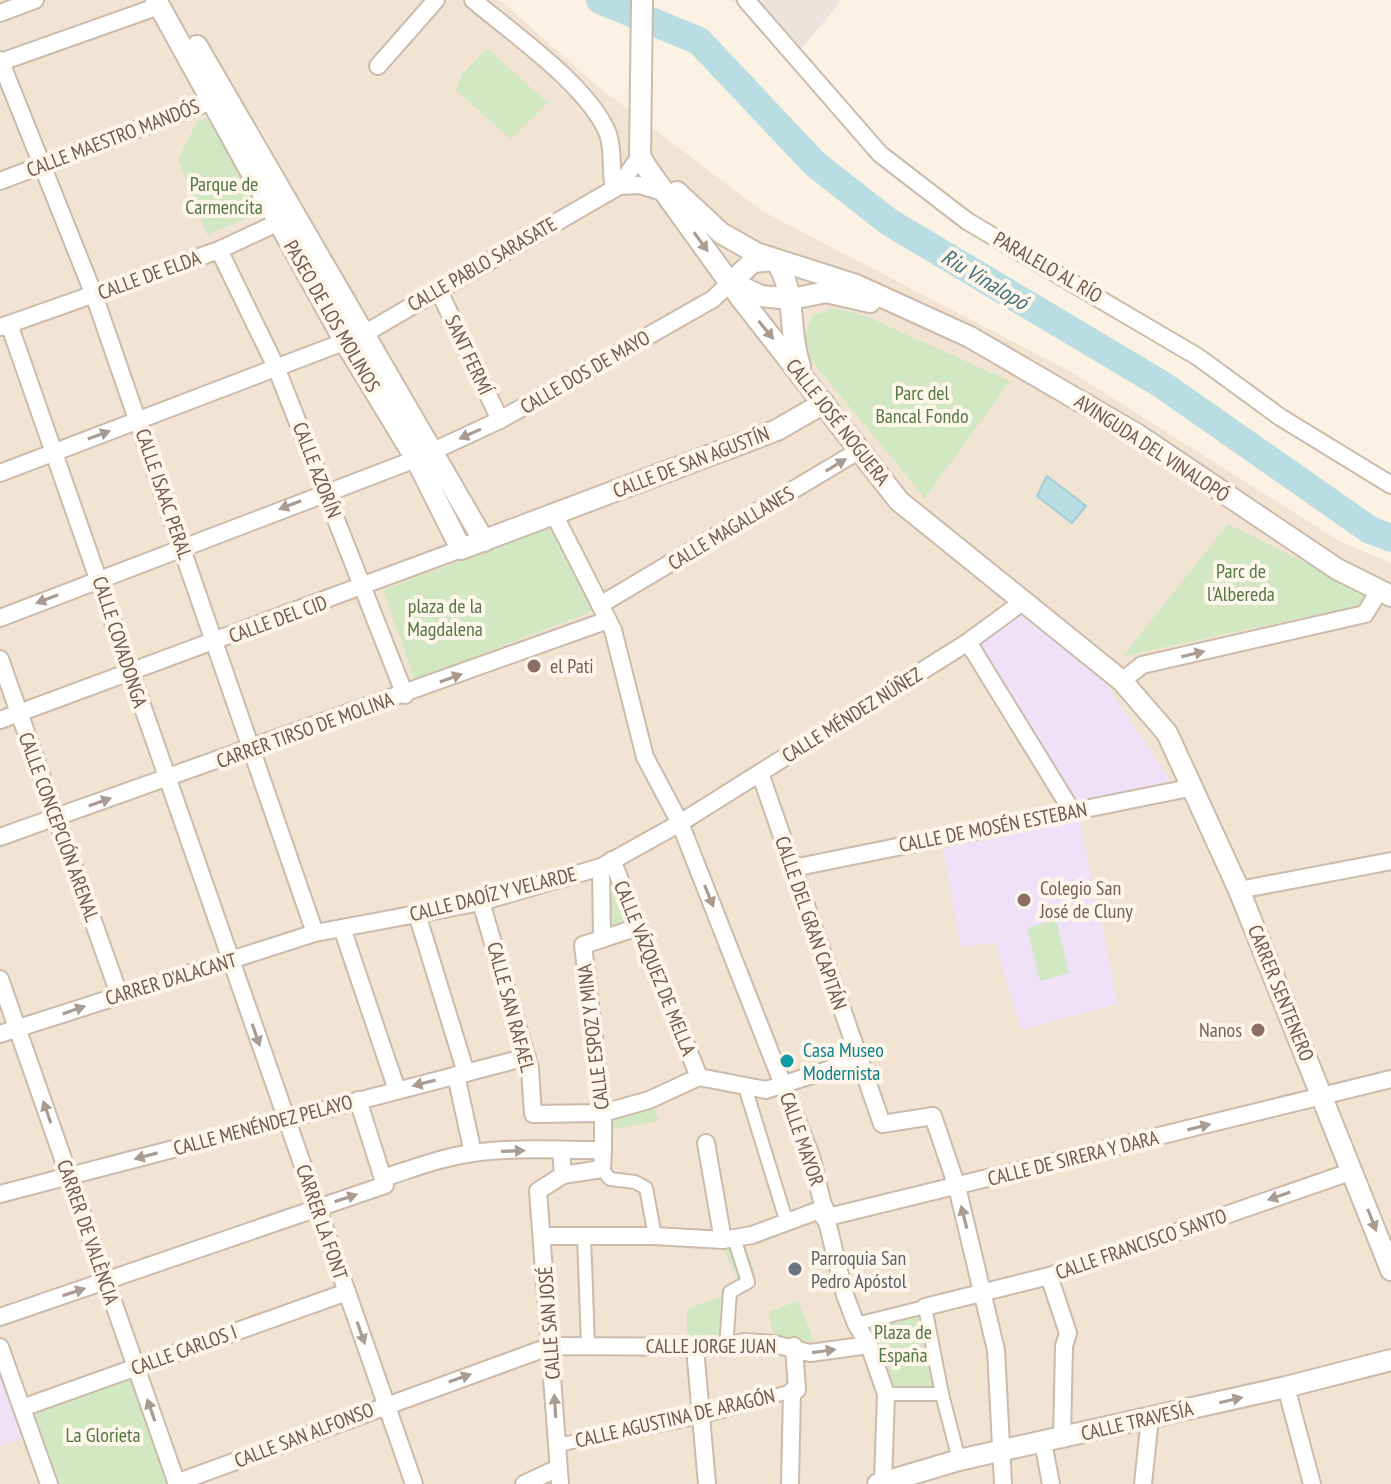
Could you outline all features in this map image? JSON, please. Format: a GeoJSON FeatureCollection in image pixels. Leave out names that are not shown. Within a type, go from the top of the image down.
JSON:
{"type":"FeatureCollection","features":[{"type":"Feature","properties":{"kind":"street"},"geometry":{"type":"LineString","coordinates":[[0,13],[35,0]]}},
{"type":"Feature","properties":{"kind":"street"},"geometry":{"type":"LineString","coordinates":[[378,66],[436,0]]}},
{"type":"Feature","properties":{"kind":"street"},"geometry":{"type":"LineString","coordinates":[[473,0],[567,79],[597,116],[608,132],[617,187],[640,185],[665,193]]}},
{"type":"Feature","properties":{"kind":"street"},"geometry":{"type":"LineString","coordinates":[[642,0],[641,148],[681,198],[721,233],[775,260],[856,285],[908,309]]}},
{"type":"Feature","properties":{"kind":"street","name":"PARALELO AL RÍO"},"geometry":{"type":"LineString","coordinates":[[746,0],[880,154],[967,221],[1198,357],[1280,417],[1391,485]]}},
{"type":"Feature","properties":{"kind":"street"},"geometry":{"type":"LineString","coordinates":[[0,61],[162,2]]}},
{"type":"Feature","properties":{"kind":"street","name":"PASEO DE LOS MOLINOS"},"geometry":{"type":"LineString","coordinates":[[162,2],[353,338],[424,455],[484,541]]}},
{"type":"Feature","properties":{"kind":"street","name":"CALLE ISAAC PERAL"},"geometry":{"type":"LineString","coordinates":[[0,61],[94,295],[315,933]]}},
{"type":"Feature","properties":{"kind":"street","name":"CALLE MAESTRO MANDÓS"},"geometry":{"type":"LineString","coordinates":[[0,181],[218,98]]}},
{"type":"Feature","properties":{"kind":"street","name":"CALLE PABLO SARASATE"},"geometry":{"type":"LineString","coordinates":[[0,473],[353,338],[617,187],[641,148]]}},
{"type":"Feature","properties":{"kind":"street","name":"CALLE JOSÉ NOGUERA"},"geometry":{"type":"LineString","coordinates":[[641,148],[665,193],[899,501],[1021,603],[1122,681],[1167,733],[1194,787]]}},
{"type":"Feature","properties":{"kind":"street","name":"CALLE DE ELDA"},"geometry":{"type":"LineString","coordinates":[[4,326],[219,250],[287,218]]}},
{"type":"Feature","properties":{"kind":"street","name":"CALLE AZORÍN"},"geometry":{"type":"LineString","coordinates":[[219,250],[276,367],[405,695]]}},
{"type":"Feature","properties":{"kind":"street"},"geometry":{"type":"LineString","coordinates":[[775,260],[753,262],[731,282],[761,296],[792,299],[826,292],[908,309]]}},
{"type":"Feature","properties":{"kind":"street"},"geometry":{"type":"LineString","coordinates":[[775,260],[789,285],[792,342],[804,377]]}},
{"type":"Feature","properties":{"kind":"street","name":"CALLE DOS DE MAYO"},"geometry":{"type":"LineString","coordinates":[[0,618],[424,455],[500,420],[713,299],[731,282]]}},
{"type":"Feature","properties":{"kind":"street","name":"SANT FERMÍ"},"geometry":{"type":"LineString","coordinates":[[438,289],[500,420]]}},
{"type":"Feature","properties":{"kind":"street","name":"AVINGUDA DEL VINALOPÓ"},"geometry":{"type":"LineString","coordinates":[[908,309],[970,337],[1138,435],[1337,569],[1385,594]]}},
{"type":"Feature","properties":{"kind":"street","name":"CALLE COVADONGA"},"geometry":{"type":"LineString","coordinates":[[4,326],[54,452],[230,961]]}},
{"type":"Feature","properties":{"kind":"street","name":"CALLE DE SAN AGUSTÍN"},"geometry":{"type":"LineString","coordinates":[[554,514],[777,430],[824,403]]}},
{"type":"Feature","properties":{"kind":"street","name":"CALLE MAGALLANES"},"geometry":{"type":"LineString","coordinates":[[604,613],[860,450]]}},
{"type":"Feature","properties":{"kind":"street","name":"PASEO DE LOS MOLINOS"},"geometry":{"type":"LineString","coordinates":[[424,455],[461,549]]}},
{"type":"Feature","properties":{"kind":"street","name":"CALLE DEL CID"},"geometry":{"type":"LineString","coordinates":[[0,720],[554,514]]}},
{"type":"Feature","properties":{"kind":"street","name":"CALLE MAYOR"},"geometry":{"type":"LineString","coordinates":[[554,514],[604,613],[645,757],[680,823],[811,1156],[856,1324]]}},
{"type":"Feature","properties":{"kind":"street"},"geometry":{"type":"LineString","coordinates":[[1122,681],[1142,665],[1365,614],[1385,594]]}},
{"type":"Feature","properties":{"kind":"street","name":"CALLE MÉNDEZ NÚÑEZ"},"geometry":{"type":"LineString","coordinates":[[680,823],[968,642],[1021,603]]}},
{"type":"Feature","properties":{"kind":"street","name":"CARRER TIRSO DE MOLINA"},"geometry":{"type":"LineString","coordinates":[[0,837],[405,695],[604,613]]}},
{"type":"Feature","properties":{"kind":"street"},"geometry":{"type":"LineString","coordinates":[[968,642],[1072,811]]}},
{"type":"Feature","properties":{"kind":"street","name":"CALLE CONCEPCIÓN ARENAL"},"geometry":{"type":"LineString","coordinates":[[0,659],[119,994]]}},
{"type":"Feature","properties":{"kind":"street","name":"CALLE DEL GRAN CAPITÁN"},"geometry":{"type":"LineString","coordinates":[[760,773],[882,1124],[933,1116],[957,1187],[996,1350],[1003,1484]]}},
{"type":"Feature","properties":{"kind":"street","name":"CALLE DE MOSÉN ESTEBAN"},"geometry":{"type":"LineString","coordinates":[[793,868],[1194,787]]}},
{"type":"Feature","properties":{"kind":"street","name":"CARRER SENTENERO"},"geometry":{"type":"LineString","coordinates":[[1194,787],[1239,890],[1391,1270]]}},
{"type":"Feature","properties":{"kind":"street","name":"CALLE DAOÍZ Y VELARDE"},"geometry":{"type":"LineString","coordinates":[[342,928],[481,902],[606,863],[680,823]]}},
{"type":"Feature","properties":{"kind":"street"},"geometry":{"type":"LineString","coordinates":[[1239,890],[1391,861]]}},
{"type":"Feature","properties":{"kind":"street","name":"CALLE VÁZQUEZ DE MELLA"},"geometry":{"type":"LineString","coordinates":[[606,863],[638,927],[699,1077]]}},
{"type":"Feature","properties":{"kind":"street","name":"CALLE ESPOZ Y MINA"},"geometry":{"type":"LineString","coordinates":[[602,939],[606,863]]}},
{"type":"Feature","properties":{"kind":"street","name":"CALLE SAN RAFAEL"},"geometry":{"type":"LineString","coordinates":[[481,902],[527,1057],[533,1114],[603,1113]]}},
{"type":"Feature","properties":{"kind":"street"},"geometry":{"type":"LineString","coordinates":[[417,914],[461,1074],[473,1153]]}},
{"type":"Feature","properties":{"kind":"street","name":"CALLE ESPOZ Y MINA"},"geometry":{"type":"LineString","coordinates":[[602,1169],[603,1113],[583,945],[638,927]]}},
{"type":"Feature","properties":{"kind":"street"},"geometry":{"type":"LineString","coordinates":[[342,928],[397,1090]]}},
{"type":"Feature","properties":{"kind":"street","name":"CARRER D'ALACANT"},"geometry":{"type":"LineString","coordinates":[[0,1034],[315,933],[342,928]]}},
{"type":"Feature","properties":{"kind":"street","name":"CARRER LA FONT"},"geometry":{"type":"LineString","coordinates":[[230,961],[414,1484]]}},
{"type":"Feature","properties":{"kind":"street","name":"CARRER DE VALÈNCIA"},"geometry":{"type":"LineString","coordinates":[[0,979],[175,1484]]}},
{"type":"Feature","properties":{"kind":"street","name":"CALLE MENÉNDEZ PELAYO"},"geometry":{"type":"LineString","coordinates":[[0,1194],[527,1057]]}},
{"type":"Feature","properties":{"kind":"street"},"geometry":{"type":"LineString","coordinates":[[603,1113],[649,1100],[699,1077],[766,1090],[858,1060]]}},
{"type":"Feature","properties":{"kind":"street","name":"CALLE DE SIRERA Y DARA"},"geometry":{"type":"LineString","coordinates":[[542,1236],[728,1239],[824,1213],[957,1187],[1391,1079]]}},
{"type":"Feature","properties":{"kind":"street"},"geometry":{"type":"LineString","coordinates":[[745,1087],[787,1223]]}},
{"type":"Feature","properties":{"kind":"street"},"geometry":{"type":"LineString","coordinates":[[358,1100],[384,1182]]}},
{"type":"Feature","properties":{"kind":"street"},"geometry":{"type":"LineString","coordinates":[[706,1143],[728,1239],[748,1282],[730,1292],[726,1347]]}},
{"type":"Feature","properties":{"kind":"street"},"geometry":{"type":"LineString","coordinates":[[561,1150],[563,1175],[602,1169],[610,1179],[635,1182],[646,1188],[655,1236]]}},
{"type":"Feature","properties":{"kind":"street"},"geometry":{"type":"LineString","coordinates":[[0,1317],[473,1153],[603,1150]]}},
{"type":"Feature","properties":{"kind":"street","name":"CALLE FRANCISCO SANTO"},"geometry":{"type":"LineString","coordinates":[[925,1307],[1049,1276],[1353,1171]]}},
{"type":"Feature","properties":{"kind":"street","name":"CALLE SAN JOSÉ"},"geometry":{"type":"LineString","coordinates":[[559,1476],[538,1191],[563,1175]]}},
{"type":"Feature","properties":{"kind":"street"},"geometry":{"type":"LineString","coordinates":[[584,1236],[588,1344]]}},
{"type":"Feature","properties":{"kind":"street"},"geometry":{"type":"LineString","coordinates":[[1049,1276],[1068,1333],[1052,1440],[1051,1484]]}},
{"type":"Feature","properties":{"kind":"street","name":"CALLE CARLOS I"},"geometry":{"type":"LineString","coordinates":[[22,1408],[347,1292]]}},
{"type":"Feature","properties":{"kind":"street"},"geometry":{"type":"LineString","coordinates":[[880,1483],[886,1394],[869,1345],[856,1324],[925,1307],[959,1460]]}},
{"type":"Feature","properties":{"kind":"street","name":"CALLE JORGE JUAN"},"geometry":{"type":"LineString","coordinates":[[551,1346],[588,1344],[695,1348],[726,1347],[744,1342],[794,1346],[810,1353],[869,1345]]}},
{"type":"Feature","properties":{"kind":"street","name":"CALLE SAN ALFONSO"},"geometry":{"type":"LineString","coordinates":[[175,1484],[386,1404],[551,1346]]}},
{"type":"Feature","properties":{"kind":"street"},"geometry":{"type":"LineString","coordinates":[[790,1484],[792,1391],[797,1390],[794,1346]]}},
{"type":"Feature","properties":{"kind":"street"},"geometry":{"type":"LineString","coordinates":[[0,1347],[49,1484]]}},
{"type":"Feature","properties":{"kind":"street"},"geometry":{"type":"LineString","coordinates":[[695,1348],[707,1484]]}},
{"type":"Feature","properties":{"kind":"street","name":"CALLE TRAVESÍA"},"geometry":{"type":"LineString","coordinates":[[880,1483],[959,1460],[1286,1387],[1391,1360]]}},
{"type":"Feature","properties":{"kind":"street"},"geometry":{"type":"LineString","coordinates":[[1286,1387],[1312,1484]]}},
{"type":"Feature","properties":{"kind":"street","name":"CALLE AGUSTINA DE ARAGÓN"},"geometry":{"type":"LineString","coordinates":[[557,1445],[701,1417],[792,1391]]}},
{"type":"Feature","properties":{"kind":"street"},"geometry":{"type":"LineString","coordinates":[[886,1394],[942,1394]]}},
{"type":"Feature","properties":{"kind":"street"},"geometry":{"type":"LineString","coordinates":[[1143,1484],[1150,1418]]}},
{"type":"Feature","properties":{"kind":"street"},"geometry":{"type":"LineString","coordinates":[[524,1484],[559,1476]]}},
{"type":"Feature","properties":{"kind":"shaded area"},"geometry":{"type":"Polygon","coordinates":[[[0,0],[500,0],[596,85],[762,211],[1073,373],[1341,542],[1391,563],[1391,1484],[0,1484],[0,0]]]}},
{"type":"Feature","properties":{"kind":"shaded area"},"geometry":{"type":"Polygon","coordinates":[[[731,0],[842,0],[796,55],[731,0]]]}},
{"type":"Feature","properties":{"kind":"shaded area"},"geometry":{"type":"Polygon","coordinates":[[[1022,613],[1104,681],[1171,781],[1072,803],[972,644],[1022,613]]]}},
{"type":"Feature","properties":{"kind":"shaded area","name":"Colegio San José de Cluny"},"geometry":{"type":"Polygon","coordinates":[[[1080,821],[1118,1004],[1021,1030],[995,942],[961,948],[943,848],[1080,821]]]}},
{"type":"Feature","properties":{"kind":"shaded area"},"geometry":{"type":"Polygon","coordinates":[[[0,1376],[22,1438],[0,1446],[0,1376]]]}},
{"type":"Feature","properties":{"kind":"green space"},"geometry":{"type":"Polygon","coordinates":[[[487,48],[548,103],[510,139],[456,90],[462,74],[487,48]]]}},
{"type":"Feature","properties":{"kind":"green space","name":"Parque de Carmencita"},"geometry":{"type":"Polygon","coordinates":[[[216,114],[266,210],[207,235],[178,159],[197,122],[216,114]]]}},
{"type":"Feature","properties":{"kind":"green space","name":"Parc del Bancal Fondo"},"geometry":{"type":"Polygon","coordinates":[[[836,308],[865,316],[1010,381],[925,498],[811,360],[804,337],[813,315],[836,308]]]}},
{"type":"Feature","properties":{"kind":"green space","name":"Parc de l'Albereda"},"geometry":{"type":"Polygon","coordinates":[[[1228,524],[1382,601],[1123,656],[1228,524]]]}},
{"type":"Feature","properties":{"kind":"green space","name":"plaza de la Magdalena"},"geometry":{"type":"Polygon","coordinates":[[[549,527],[593,611],[415,680],[383,590],[549,527]]]}},
{"type":"Feature","properties":{"kind":"green space"},"geometry":{"type":"Polygon","coordinates":[[[613,869],[634,923],[605,933],[602,874],[613,869]]]}},
{"type":"Feature","properties":{"kind":"green space"},"geometry":{"type":"Polygon","coordinates":[[[1056,920],[1069,973],[1040,981],[1027,928],[1056,920]]]}},
{"type":"Feature","properties":{"kind":"green space"},"geometry":{"type":"Polygon","coordinates":[[[652,1104],[659,1121],[606,1130],[607,1115],[652,1104]]]}},
{"type":"Feature","properties":{"kind":"green space"},"geometry":{"type":"Polygon","coordinates":[[[744,1241],[756,1276],[739,1283],[721,1243],[744,1241]]]}},
{"type":"Feature","properties":{"kind":"green space"},"geometry":{"type":"Polygon","coordinates":[[[728,1294],[725,1335],[687,1336],[687,1309],[728,1294]]]}},
{"type":"Feature","properties":{"kind":"green space"},"geometry":{"type":"Polygon","coordinates":[[[798,1301],[814,1341],[775,1339],[768,1312],[798,1301]]]}},
{"type":"Feature","properties":{"kind":"green space","name":"Plaza de España"},"geometry":{"type":"Polygon","coordinates":[[[918,1314],[933,1387],[893,1386],[877,1323],[918,1314]]]}},
{"type":"Feature","properties":{"kind":"green space","name":"La Glorieta"},"geometry":{"type":"Polygon","coordinates":[[[133,1374],[171,1484],[57,1484],[31,1411],[133,1374]]]}},
{"type":"Feature","properties":{"kind":"water"},"geometry":{"type":"Polygon","coordinates":[[[1047,476],[1086,506],[1072,523],[1037,496],[1047,476]]]}},
{"type":"Feature","properties":{"kind":"waterway","name":"Riu Vinalopó"},"geometry":{"type":"LineString","coordinates":[[600,0],[699,41],[815,164],[889,222],[1161,384],[1370,530],[1391,538]]}},
{"type":"Feature","properties":{"kind":"place","name":"el Pati"},"geometry":{"type":"Point","coordinates":[534,666]}},
{"type":"Feature","properties":{"kind":"place","name":"Colegio San José de Cluny"},"geometry":{"type":"Point","coordinates":[1024,900]}},
{"type":"Feature","properties":{"kind":"place","name":"Nanos"},"geometry":{"type":"Point","coordinates":[1258,1030]}},
{"type":"Feature","properties":{"kind":"place","name":"Casa Museo Modernista"},"geometry":{"type":"Point","coordinates":[787,1061]}},
{"type":"Feature","properties":{"kind":"place","name":"Parroquia San Pedro Apóstol"},"geometry":{"type":"Point","coordinates":[795,1269]}}]}
